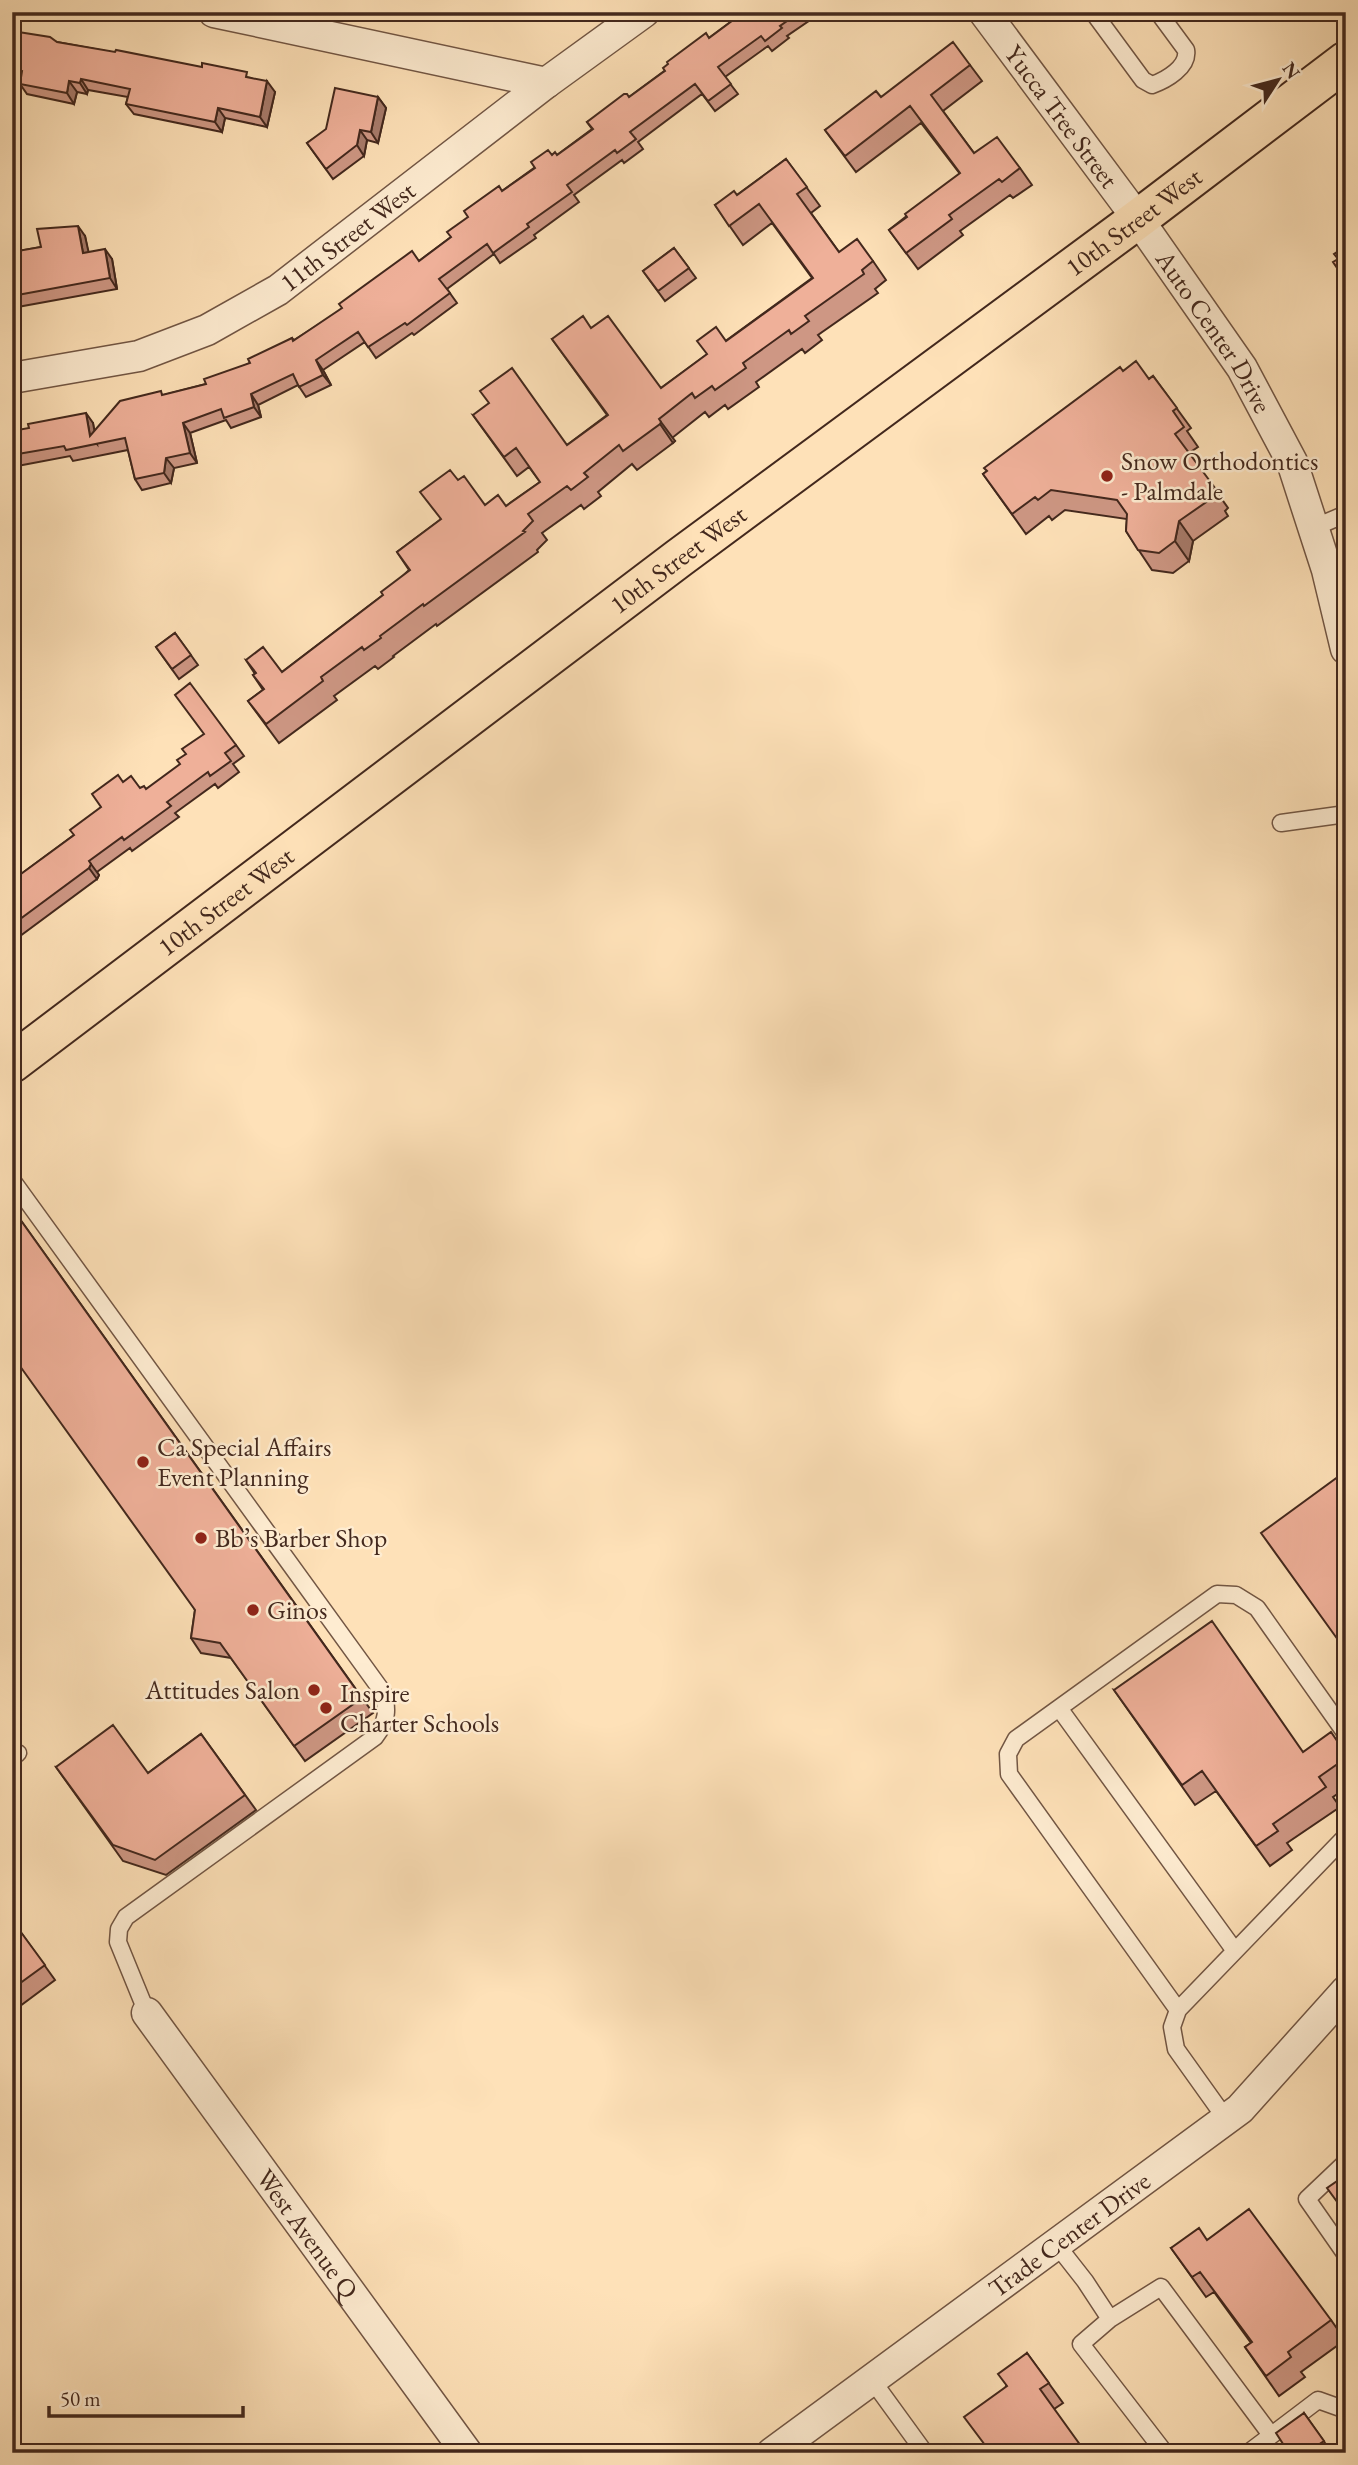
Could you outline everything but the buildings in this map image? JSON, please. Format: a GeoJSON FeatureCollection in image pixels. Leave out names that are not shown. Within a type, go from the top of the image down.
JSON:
{"type":"FeatureCollection","features":[{"type":"Feature","properties":{"kind":"main road","name":"10th Street West"},"geometry":{"type":"LineString","coordinates":[[12,1061],[690,550],[1138,219],[1346,61]]}},
{"type":"Feature","properties":{"kind":"street"},"geometry":{"type":"LineString","coordinates":[[214,12],[546,83]]}},
{"type":"Feature","properties":{"kind":"street","name":"11th Street West"},"geometry":{"type":"LineString","coordinates":[[12,379],[139,356],[207,330],[278,290],[546,83],[644,12]]}},
{"type":"Feature","properties":{"kind":"street","name":"Yucca Tree Street"},"geometry":{"type":"LineString","coordinates":[[988,14],[1138,219]]}},
{"type":"Feature","properties":{"kind":"street","name":"Auto Center Drive"},"geometry":{"type":"LineString","coordinates":[[1138,219],[1242,368],[1292,462],[1327,570],[1346,649]]}},
{"type":"Feature","properties":{"kind":"street","name":"Trade Center Drive"},"geometry":{"type":"LineString","coordinates":[[772,2453],[1240,2109],[1346,1991]]}},
{"type":"Feature","properties":{"kind":"street","name":"West Avenue Q"},"geometry":{"type":"LineString","coordinates":[[147,2013],[467,2453]]}},
{"type":"Feature","properties":{"kind":"lane"},"geometry":{"type":"LineString","coordinates":[[1093,12],[1143,80],[1152,85],[1161,82],[1184,65],[1187,57],[1186,50],[1158,12]]}},
{"type":"Feature","properties":{"kind":"lane"},"geometry":{"type":"LineString","coordinates":[[1313,528],[1346,514]]}},
{"type":"Feature","properties":{"kind":"lane"},"geometry":{"type":"LineString","coordinates":[[1281,823],[1346,814]]}},
{"type":"Feature","properties":{"kind":"lane"},"geometry":{"type":"LineString","coordinates":[[12,1180],[382,1691],[387,1703],[384,1725],[375,1737],[126,1917],[118,1942],[147,2013]]}},
{"type":"Feature","properties":{"kind":"lane"},"geometry":{"type":"LineString","coordinates":[[1178,2010],[1009,1774],[1009,1755],[1016,1739],[1217,1594],[1236,1595],[1257,1608],[1346,1734]]}},
{"type":"Feature","properties":{"kind":"lane"},"geometry":{"type":"LineString","coordinates":[[1059,1708],[1235,1951]]}},
{"type":"Feature","properties":{"kind":"lane"},"geometry":{"type":"LineString","coordinates":[[1226,2119],[1176,2049],[1172,2027],[1178,2010],[1346,1836]]}},
{"type":"Feature","properties":{"kind":"lane"},"geometry":{"type":"LineString","coordinates":[[1346,2162],[1307,2199],[1346,2255]]}},
{"type":"Feature","properties":{"kind":"lane"},"geometry":{"type":"LineString","coordinates":[[1056,2244],[1086,2281],[1110,2319]]}},
{"type":"Feature","properties":{"kind":"lane"},"geometry":{"type":"LineString","coordinates":[[1165,2453],[1081,2344],[1110,2319],[1161,2287],[1271,2435]]}},
{"type":"Feature","properties":{"kind":"lane"},"geometry":{"type":"LineString","coordinates":[[872,2380],[925,2453]]}},
{"type":"Feature","properties":{"kind":"lane"},"geometry":{"type":"LineString","coordinates":[[1248,2453],[1318,2400],[1346,2410]]}},
{"type":"Feature","properties":{"kind":"place","name":"Snow Orthodontics - Palmdale"},"geometry":{"type":"Point","coordinates":[1107,476]}},
{"type":"Feature","properties":{"kind":"place","name":"Ca Special Affairs Event Planning"},"geometry":{"type":"Point","coordinates":[143,1462]}},
{"type":"Feature","properties":{"kind":"place","name":"Bb’s Barber Shop"},"geometry":{"type":"Point","coordinates":[201,1538]}},
{"type":"Feature","properties":{"kind":"place","name":"Ginos"},"geometry":{"type":"Point","coordinates":[253,1610]}},
{"type":"Feature","properties":{"kind":"place","name":"Attitudes Salon"},"geometry":{"type":"Point","coordinates":[314,1690]}},
{"type":"Feature","properties":{"kind":"place","name":"Inspire Charter Schools"},"geometry":{"type":"Point","coordinates":[326,1708]}}]}
